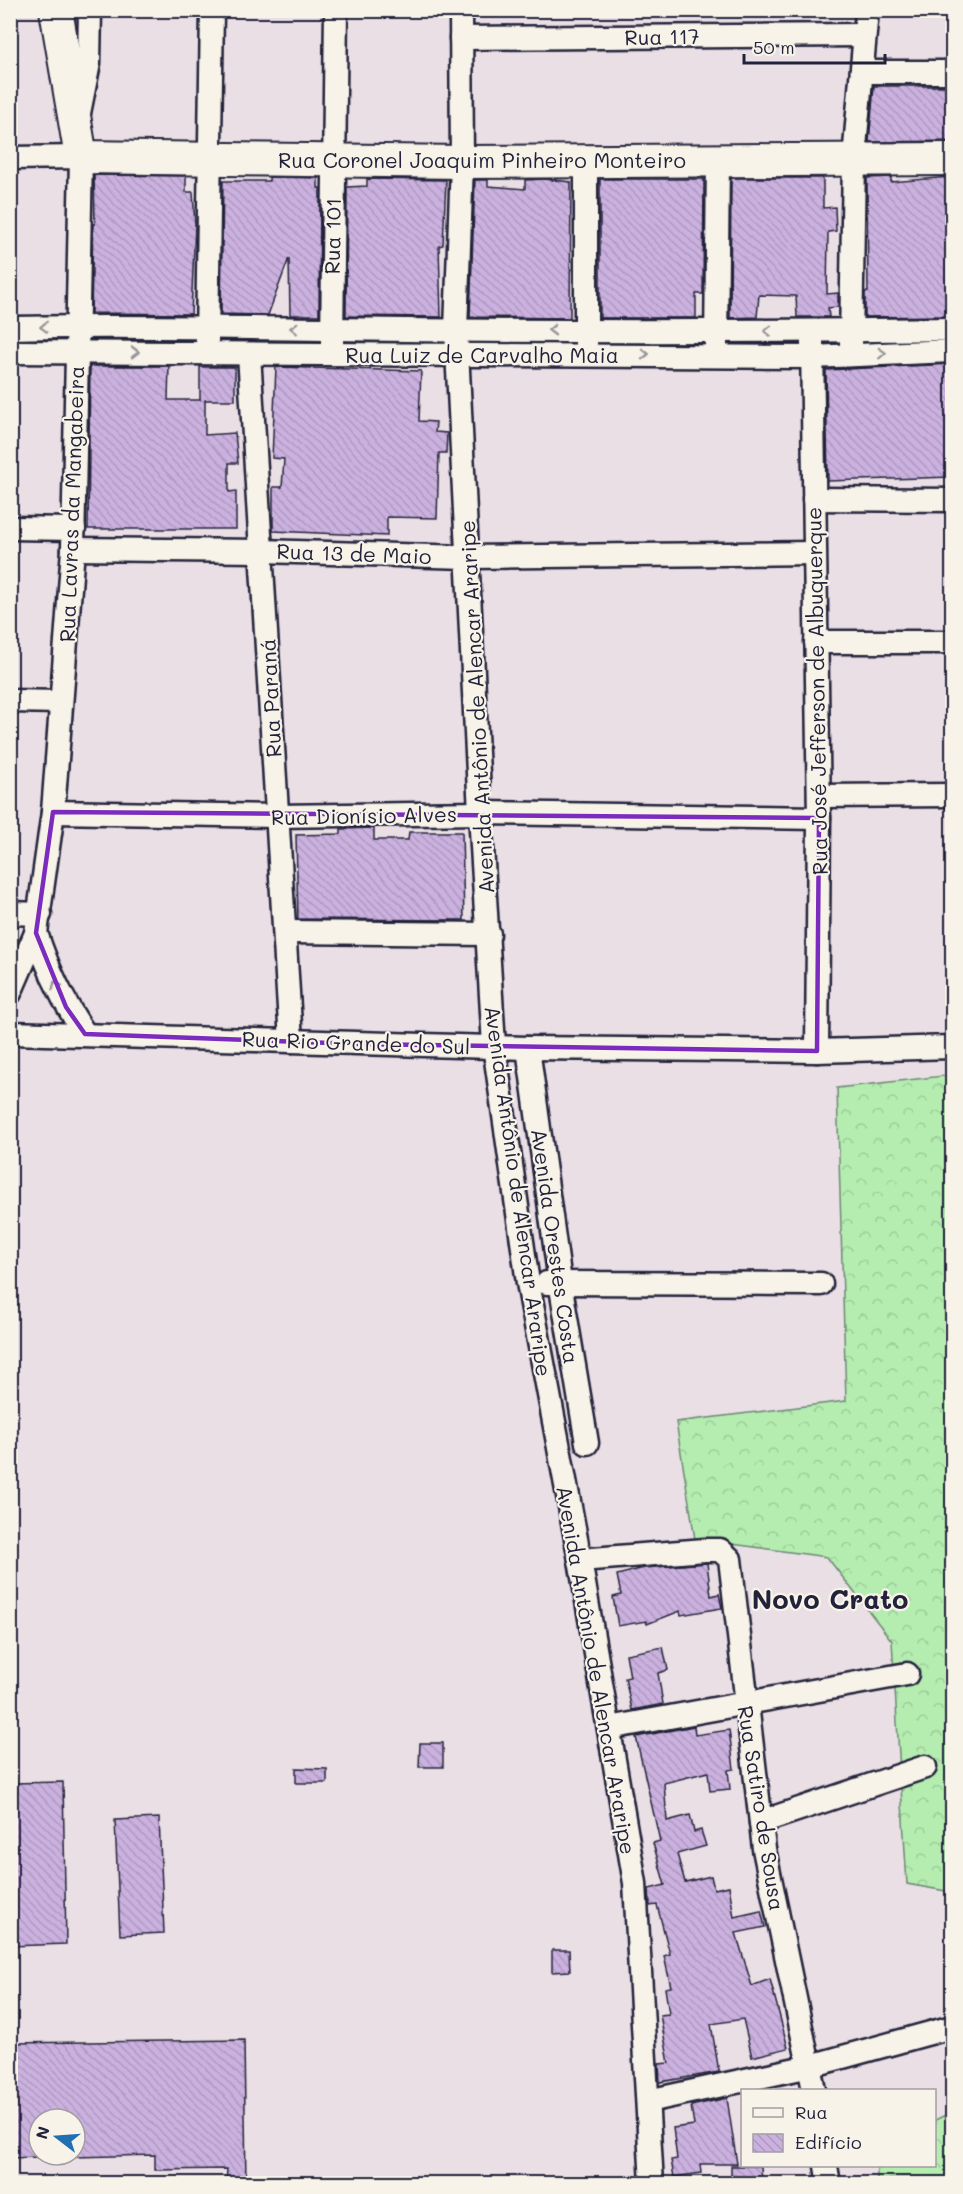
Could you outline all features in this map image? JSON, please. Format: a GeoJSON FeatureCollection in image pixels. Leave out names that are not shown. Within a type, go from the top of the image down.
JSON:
{"type":"FeatureCollection","features":[{"type":"Feature","properties":{"kind":"street","name":"Rua Lavras da Mangabeira"},"geometry":{"type":"LineString","coordinates":[[10,993],[38,923],[53,812],[73,539],[81,158],[56,10]]}},
{"type":"Feature","properties":{"kind":"street"},"geometry":{"type":"LineString","coordinates":[[77,125],[89,63],[90,10]]}},
{"type":"Feature","properties":{"kind":"street"},"geometry":{"type":"LineString","coordinates":[[207,352],[212,10]]}},
{"type":"Feature","properties":{"kind":"street","name":"Rua 101"},"geometry":{"type":"LineString","coordinates":[[332,353],[336,10]]}},
{"type":"Feature","properties":{"kind":"street","name":"Avenida Antônio de Alencar Araripe"},"geometry":{"type":"LineString","coordinates":[[461,10],[462,162],[456,330],[494,1046],[528,1283],[580,1560],[635,1883],[652,2184]]}},
{"type":"Feature","properties":{"kind":"street"},"geometry":{"type":"LineString","coordinates":[[851,354],[854,159],[867,10]]}},
{"type":"Feature","properties":{"kind":"street","name":"Rua 117"},"geometry":{"type":"LineString","coordinates":[[460,38],[864,35]]}},
{"type":"Feature","properties":{"kind":"street"},"geometry":{"type":"LineString","coordinates":[[863,72],[952,72]]}},
{"type":"Feature","properties":{"kind":"street","name":"Rua Coronel Joaquim Pinheiro Monteiro"},"geometry":{"type":"LineString","coordinates":[[10,158],[211,157],[462,162],[952,159]]}},
{"type":"Feature","properties":{"kind":"street"},"geometry":{"type":"LineString","coordinates":[[716,354],[718,160]]}},
{"type":"Feature","properties":{"kind":"street"},"geometry":{"type":"LineString","coordinates":[[586,162],[586,354]]}},
{"type":"Feature","properties":{"kind":"street","name":"Rua Luiz de Carvalho Maia"},"geometry":{"type":"LineString","coordinates":[[10,328],[207,326],[456,330],[952,329]]}},
{"type":"Feature","properties":{"kind":"street","name":"Rua José Jefferson de Albuquerque"},"geometry":{"type":"LineString","coordinates":[[812,331],[819,807],[817,1051]]}},
{"type":"Feature","properties":{"kind":"street","name":"Rua Luiz de Carvalho Maia"},"geometry":{"type":"LineString","coordinates":[[10,352],[332,353],[457,356],[716,354],[811,357],[952,351]]}},
{"type":"Feature","properties":{"kind":"street","name":"Rua Paraná"},"geometry":{"type":"LineString","coordinates":[[249,354],[291,1041]]}},
{"type":"Feature","properties":{"kind":"street"},"geometry":{"type":"LineString","coordinates":[[814,499],[952,500]]}},
{"type":"Feature","properties":{"kind":"street","name":"Rua 13 de Maio"},"geometry":{"type":"LineString","coordinates":[[10,528],[73,539],[261,551],[467,557],[814,553]]}},
{"type":"Feature","properties":{"kind":"street"},"geometry":{"type":"LineString","coordinates":[[816,642],[952,642]]}},
{"type":"Feature","properties":{"kind":"street"},"geometry":{"type":"LineString","coordinates":[[10,701],[60,702]]}},
{"type":"Feature","properties":{"kind":"street","name":"Rua Dionísio Alves"},"geometry":{"type":"LineString","coordinates":[[53,812],[277,816],[819,807],[952,795]]}},
{"type":"Feature","properties":{"kind":"street"},"geometry":{"type":"LineString","coordinates":[[10,913],[38,923],[46,964],[66,1007],[85,1034]]}},
{"type":"Feature","properties":{"kind":"street"},"geometry":{"type":"LineString","coordinates":[[286,932],[489,934]]}},
{"type":"Feature","properties":{"kind":"street","name":"Rua Rio Grande do Sul"},"geometry":{"type":"LineString","coordinates":[[10,1033],[528,1048],[817,1051],[952,1047]]}},
{"type":"Feature","properties":{"kind":"street","name":"Avenida Orestes Costa"},"geometry":{"type":"LineString","coordinates":[[528,1048],[560,1282],[587,1443]]}},
{"type":"Feature","properties":{"kind":"street"},"geometry":{"type":"LineString","coordinates":[[528,1283],[821,1284]]}},
{"type":"Feature","properties":{"kind":"street","name":"Rua Satiro de Sousa"},"geometry":{"type":"LineString","coordinates":[[580,1560],[705,1550],[720,1550],[730,1559],[764,1849],[814,2089]]}},
{"type":"Feature","properties":{"kind":"street"},"geometry":{"type":"LineString","coordinates":[[609,1728],[907,1674]]}},
{"type":"Feature","properties":{"kind":"street"},"geometry":{"type":"LineString","coordinates":[[760,1822],[925,1767]]}},
{"type":"Feature","properties":{"kind":"street"},"geometry":{"type":"LineString","coordinates":[[648,2101],[810,2066],[952,2027]]}},
{"type":"Feature","properties":{"kind":"street"},"geometry":{"type":"LineString","coordinates":[[826,2167],[828,2184]]}},
{"type":"Feature","properties":{"kind":"highlighted area"},"geometry":{"type":"Polygon","coordinates":[[[53,812],[819,818],[817,1051],[358,1044],[85,1034],[66,1007],[36,933],[53,812]]]}},
{"type":"Feature","properties":{"kind":"green space"},"geometry":{"type":"Polygon","coordinates":[[[952,1075],[952,1892],[907,1884],[892,1641],[827,1557],[695,1539],[676,1422],[846,1401],[837,1088],[952,1075]]]}},
{"type":"Feature","properties":{"kind":"green space"},"geometry":{"type":"Polygon","coordinates":[[[952,2112],[952,2183],[877,2183],[877,2167],[936,2167],[936,2120],[952,2112]]]}},
{"type":"Feature","properties":{"kind":"building"},"geometry":{"type":"Polygon","coordinates":[[[874,86],[952,86],[952,141],[869,142],[874,86]]]}},
{"type":"Feature","properties":{"kind":"building"},"geometry":{"type":"Polygon","coordinates":[[[94,175],[186,176],[186,192],[193,192],[195,225],[191,314],[91,313],[93,224],[95,224],[94,175]]]}},
{"type":"Feature","properties":{"kind":"building"},"geometry":{"type":"Polygon","coordinates":[[[269,177],[318,178],[318,188],[320,188],[319,315],[290,315],[289,258],[268,315],[221,314],[223,181],[269,181],[269,177]]]}},
{"type":"Feature","properties":{"kind":"building"},"geometry":{"type":"Polygon","coordinates":[[[891,177],[891,182],[950,177],[952,316],[865,317],[865,292],[868,292],[867,178],[891,177]]]}},
{"type":"Feature","properties":{"kind":"building"},"geometry":{"type":"Polygon","coordinates":[[[731,178],[823,178],[823,208],[835,207],[836,231],[828,232],[827,294],[838,293],[838,307],[828,308],[829,317],[797,317],[796,296],[759,295],[757,317],[730,318],[731,178]]]}},
{"type":"Feature","properties":{"kind":"building"},"geometry":{"type":"Polygon","coordinates":[[[367,179],[446,180],[443,245],[439,246],[441,317],[346,316],[347,187],[367,186],[367,179]]]}},
{"type":"Feature","properties":{"kind":"building"},"geometry":{"type":"Polygon","coordinates":[[[545,179],[571,182],[570,318],[470,317],[475,180],[488,180],[488,186],[525,189],[525,180],[545,179]]]}},
{"type":"Feature","properties":{"kind":"building"},"geometry":{"type":"Polygon","coordinates":[[[600,179],[704,179],[703,294],[696,294],[696,318],[600,318],[600,179]]]}},
{"type":"Feature","properties":{"kind":"building"},"geometry":{"type":"Polygon","coordinates":[[[952,364],[952,477],[828,481],[826,370],[952,364]]]}},
{"type":"Feature","properties":{"kind":"building"},"geometry":{"type":"Polygon","coordinates":[[[90,366],[169,366],[168,400],[200,400],[200,367],[235,367],[235,400],[205,400],[205,435],[235,433],[238,463],[229,463],[229,492],[236,491],[236,529],[88,529],[90,366]]]}},
{"type":"Feature","properties":{"kind":"building"},"geometry":{"type":"Polygon","coordinates":[[[276,367],[421,371],[419,421],[436,422],[435,432],[447,433],[446,453],[439,453],[437,518],[387,517],[387,536],[273,531],[273,487],[282,487],[284,459],[272,458],[276,367]]]}},
{"type":"Feature","properties":{"kind":"building"},"geometry":{"type":"Polygon","coordinates":[[[374,828],[374,840],[408,840],[409,832],[462,832],[464,920],[298,919],[296,835],[341,834],[341,829],[374,828]]]}},
{"type":"Feature","properties":{"kind":"building"},"geometry":{"type":"Polygon","coordinates":[[[707,1563],[711,1596],[719,1594],[722,1608],[681,1615],[680,1611],[647,1624],[646,1621],[618,1626],[613,1597],[621,1595],[617,1575],[644,1568],[707,1563]]]}},
{"type":"Feature","properties":{"kind":"building"},"geometry":{"type":"Polygon","coordinates":[[[663,1647],[668,1670],[658,1673],[663,1704],[632,1710],[625,1678],[630,1677],[626,1654],[663,1647]]]}},
{"type":"Feature","properties":{"kind":"building"},"geometry":{"type":"Polygon","coordinates":[[[694,1726],[695,1735],[729,1730],[734,1769],[728,1770],[730,1789],[710,1791],[708,1772],[664,1783],[667,1821],[690,1815],[694,1832],[701,1830],[706,1846],[677,1854],[685,1882],[711,1876],[714,1889],[729,1886],[734,1917],[761,1911],[765,1927],[736,1933],[752,1986],[770,1979],[788,2048],[752,2057],[743,2019],[711,2024],[719,2072],[660,2082],[659,2064],[669,2063],[660,2015],[669,2014],[665,1988],[671,1987],[664,1956],[670,1954],[657,1905],[650,1906],[649,1889],[665,1885],[653,1843],[660,1841],[636,1737],[694,1726]]]}},
{"type":"Feature","properties":{"kind":"building"},"geometry":{"type":"Polygon","coordinates":[[[420,1743],[443,1743],[443,1767],[419,1767],[420,1743]]]}},
{"type":"Feature","properties":{"kind":"building"},"geometry":{"type":"Polygon","coordinates":[[[296,1768],[327,1769],[327,1783],[296,1783],[296,1768]]]}},
{"type":"Feature","properties":{"kind":"building"},"geometry":{"type":"Polygon","coordinates":[[[63,1782],[66,1944],[10,1946],[10,1783],[63,1782]]]}},
{"type":"Feature","properties":{"kind":"building"},"geometry":{"type":"Polygon","coordinates":[[[159,1818],[164,1933],[120,1935],[115,1820],[159,1818]]]}},
{"type":"Feature","properties":{"kind":"building"},"geometry":{"type":"Polygon","coordinates":[[[552,1950],[569,1950],[570,1971],[552,1972],[552,1950]]]}},
{"type":"Feature","properties":{"kind":"building"},"geometry":{"type":"Polygon","coordinates":[[[244,2040],[246,2184],[226,2184],[227,2169],[155,2170],[155,2155],[87,2157],[87,2107],[27,2107],[27,2157],[10,2158],[10,2043],[244,2040]]]}},
{"type":"Feature","properties":{"kind":"building"},"geometry":{"type":"Polygon","coordinates":[[[727,2098],[737,2164],[700,2164],[701,2173],[674,2177],[671,2160],[677,2159],[673,2128],[694,2125],[691,2106],[727,2098]]]}},
{"type":"Feature","properties":{"kind":"building"},"geometry":{"type":"Polygon","coordinates":[[[731,2166],[761,2167],[762,2184],[731,2184],[731,2166]]]}},
{"type":"Feature","properties":{"kind":"district","name":"Novo Crato"},"geometry":{"type":"Point","coordinates":[830,1598]}}]}
